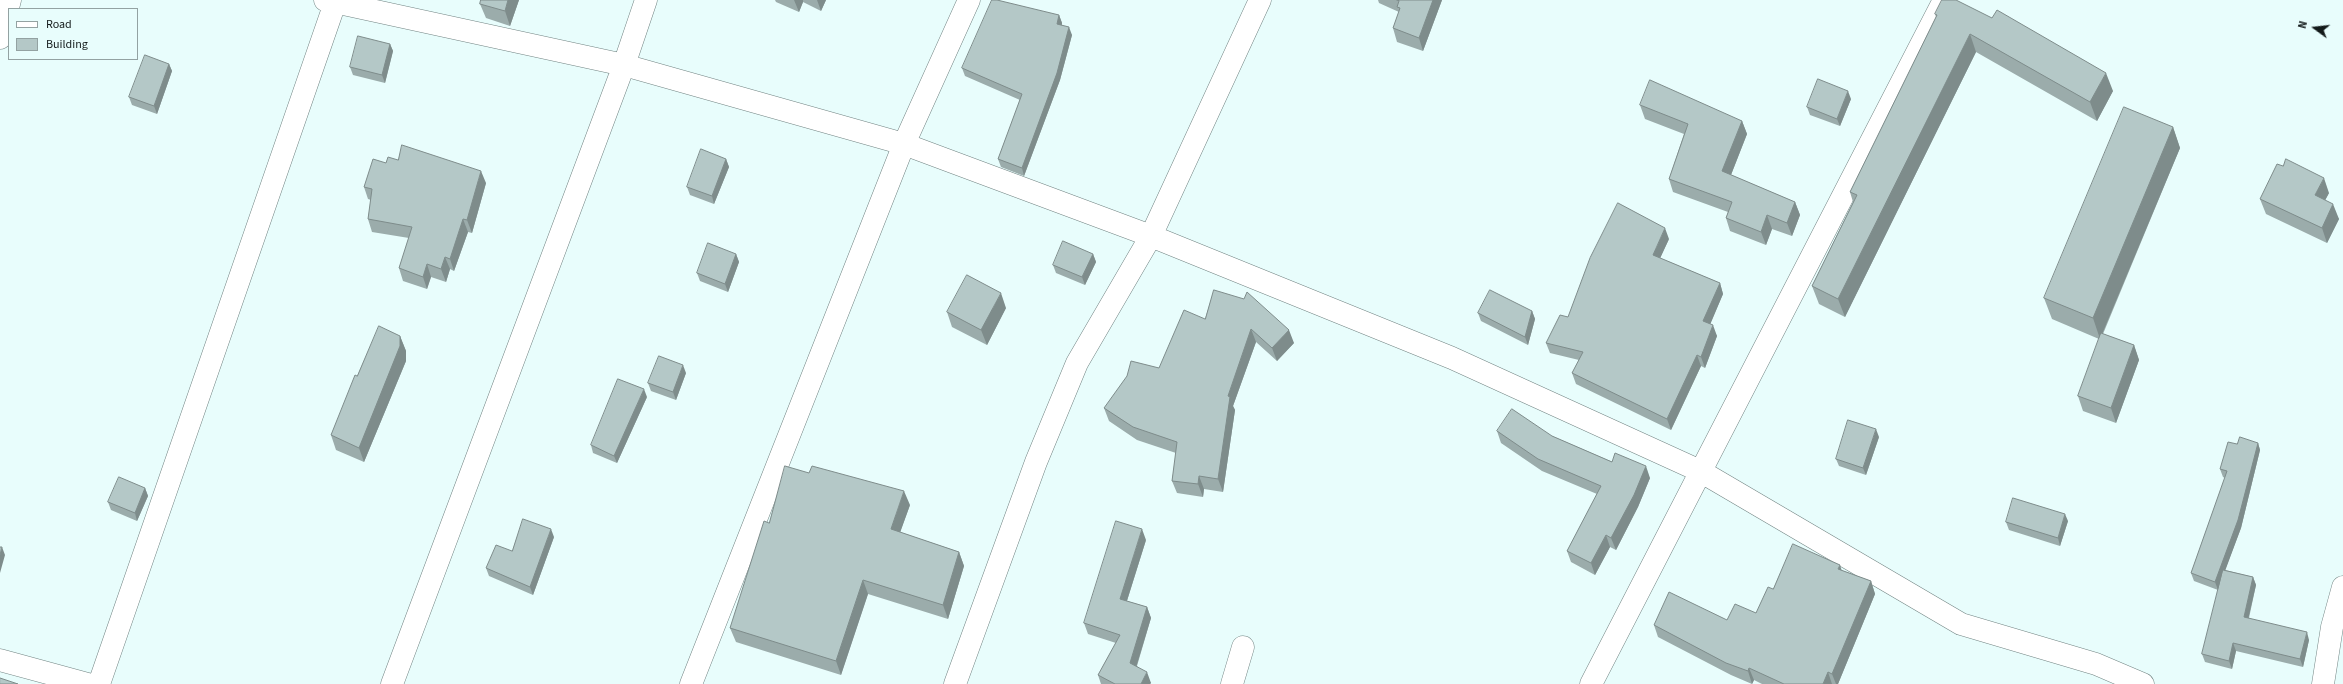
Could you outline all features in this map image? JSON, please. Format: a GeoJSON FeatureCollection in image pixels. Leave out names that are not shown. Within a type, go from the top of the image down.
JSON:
{"type":"FeatureCollection","features":[{"type":"Feature","properties":{"kind":"street"},"geometry":{"type":"LineString","coordinates":[[0,38],[10,0]]}},
{"type":"Feature","properties":{"kind":"street"},"geometry":{"type":"LineString","coordinates":[[392,684],[624,65],[646,0]]}},
{"type":"Feature","properties":{"kind":"street"},"geometry":{"type":"LineString","coordinates":[[691,684],[904,144],[969,0]]}},
{"type":"Feature","properties":{"kind":"street"},"geometry":{"type":"LineString","coordinates":[[955,684],[1036,462],[1077,363],[1151,236],[1260,0]]}},
{"type":"Feature","properties":{"kind":"street"},"geometry":{"type":"LineString","coordinates":[[1591,684],[1944,0]]}},
{"type":"Feature","properties":{"kind":"street"},"geometry":{"type":"LineString","coordinates":[[99,684],[332,1],[624,65],[904,144],[1151,236],[1452,358],[1700,471],[1961,624],[2096,664],[2143,684]]}},
{"type":"Feature","properties":{"kind":"street"},"geometry":{"type":"LineString","coordinates":[[2323,684],[2332,627],[2343,587]]}},
{"type":"Feature","properties":{"kind":"street"},"geometry":{"type":"LineString","coordinates":[[1232,684],[1243,647]]}},
{"type":"Feature","properties":{"kind":"street"},"geometry":{"type":"LineString","coordinates":[[0,660],[88,684]]}},
{"type":"Feature","properties":{"kind":"building"},"geometry":{"type":"Polygon","coordinates":[[[481,0],[508,0],[505,11],[480,4],[481,0]]]}},
{"type":"Feature","properties":{"kind":"building"},"geometry":{"type":"Polygon","coordinates":[[[992,0],[1059,15],[1057,24],[1069,27],[1057,73],[1022,168],[998,159],[1022,94],[962,68],[992,0]]]}},
{"type":"Feature","properties":{"kind":"building"},"geometry":{"type":"Polygon","coordinates":[[[1397,0],[1433,0],[1419,38],[1393,28],[1400,8],[1397,7],[1399,1],[1397,0]]]}},
{"type":"Feature","properties":{"kind":"building"},"geometry":{"type":"Polygon","coordinates":[[[1942,0],[1956,0],[1992,18],[1997,10],[2106,73],[2090,102],[1970,34],[1838,299],[1812,286],[1857,195],[1850,192],[1937,15],[1935,14],[1942,0]]]}},
{"type":"Feature","properties":{"kind":"building"},"geometry":{"type":"Polygon","coordinates":[[[358,36],[390,44],[382,75],[350,67],[358,36]]]}},
{"type":"Feature","properties":{"kind":"building"},"geometry":{"type":"Polygon","coordinates":[[[145,55],[169,64],[154,106],[129,97],[145,55]]]}},
{"type":"Feature","properties":{"kind":"building"},"geometry":{"type":"Polygon","coordinates":[[[1818,79],[1848,91],[1837,119],[1807,107],[1818,79]]]}},
{"type":"Feature","properties":{"kind":"building"},"geometry":{"type":"Polygon","coordinates":[[[1650,80],[1742,121],[1722,171],[1795,202],[1787,223],[1767,215],[1761,232],[1726,218],[1732,202],[1669,179],[1688,124],[1640,105],[1650,80]]]}},
{"type":"Feature","properties":{"kind":"building"},"geometry":{"type":"Polygon","coordinates":[[[2124,107],[2173,127],[2093,318],[2044,298],[2124,107]]]}},
{"type":"Feature","properties":{"kind":"building"},"geometry":{"type":"Polygon","coordinates":[[[402,145],[481,171],[467,220],[463,219],[450,259],[445,257],[441,269],[427,264],[423,277],[399,268],[412,227],[368,219],[372,189],[364,187],[373,159],[386,163],[388,157],[398,160],[402,145]]]}},
{"type":"Feature","properties":{"kind":"building"},"geometry":{"type":"Polygon","coordinates":[[[701,149],[726,159],[712,196],[687,187],[701,149]]]}},
{"type":"Feature","properties":{"kind":"building"},"geometry":{"type":"Polygon","coordinates":[[[2286,159],[2324,178],[2315,195],[2333,204],[2322,228],[2260,199],[2277,164],[2283,166],[2286,159]]]}},
{"type":"Feature","properties":{"kind":"building"},"geometry":{"type":"Polygon","coordinates":[[[1618,203],[1665,228],[1653,255],[1720,283],[1703,321],[1713,325],[1701,357],[1697,355],[1667,419],[1572,373],[1583,352],[1546,343],[1560,315],[1568,317],[1590,258],[1618,203]]]}},
{"type":"Feature","properties":{"kind":"building"},"geometry":{"type":"Polygon","coordinates":[[[1063,241],[1093,254],[1082,277],[1053,265],[1063,241]]]}},
{"type":"Feature","properties":{"kind":"building"},"geometry":{"type":"Polygon","coordinates":[[[708,243],[736,254],[725,284],[697,273],[708,243]]]}},
{"type":"Feature","properties":{"kind":"building"},"geometry":{"type":"Polygon","coordinates":[[[967,275],[1001,293],[981,330],[947,312],[967,275]]]}},
{"type":"Feature","properties":{"kind":"building"},"geometry":{"type":"Polygon","coordinates":[[[1214,290],[1244,299],[1247,292],[1289,330],[1272,348],[1251,329],[1228,396],[1230,397],[1218,479],[1199,476],[1198,484],[1172,481],[1177,442],[1133,427],[1104,408],[1127,376],[1131,361],[1159,368],[1184,310],[1205,319],[1214,290]]]}},
{"type":"Feature","properties":{"kind":"building"},"geometry":{"type":"Polygon","coordinates":[[[1490,290],[1532,311],[1525,337],[1478,313],[1490,290]]]}},
{"type":"Feature","properties":{"kind":"building"},"geometry":{"type":"Polygon","coordinates":[[[379,326],[400,336],[400,346],[359,448],[331,435],[355,375],[357,376],[379,326]]]}},
{"type":"Feature","properties":{"kind":"building"},"geometry":{"type":"Polygon","coordinates":[[[2101,333],[2134,345],[2111,408],[2078,396],[2101,333]]]}},
{"type":"Feature","properties":{"kind":"building"},"geometry":{"type":"Polygon","coordinates":[[[659,356],[683,365],[673,392],[648,383],[659,356]]]}},
{"type":"Feature","properties":{"kind":"building"},"geometry":{"type":"Polygon","coordinates":[[[618,379],[644,389],[614,456],[591,445],[618,379]]]}},
{"type":"Feature","properties":{"kind":"building"},"geometry":{"type":"Polygon","coordinates":[[[1512,409],[1552,436],[1612,462],[1615,453],[1646,466],[1634,495],[1611,538],[1606,535],[1591,563],[1567,551],[1601,486],[1538,459],[1497,431],[1512,409]]]}},
{"type":"Feature","properties":{"kind":"building"},"geometry":{"type":"Polygon","coordinates":[[[1848,420],[1876,429],[1863,468],[1836,459],[1848,420]]]}},
{"type":"Feature","properties":{"kind":"building"},"geometry":{"type":"Polygon","coordinates":[[[2240,437],[2258,443],[2238,520],[2215,582],[2191,573],[2227,471],[2220,469],[2228,442],[2237,444],[2240,437]]]}},
{"type":"Feature","properties":{"kind":"building"},"geometry":{"type":"Polygon","coordinates":[[[785,466],[809,473],[812,466],[904,491],[891,529],[959,552],[943,605],[863,580],[836,661],[730,628],[764,521],[769,523],[785,466]]]}},
{"type":"Feature","properties":{"kind":"building"},"geometry":{"type":"Polygon","coordinates":[[[119,477],[145,488],[135,513],[108,502],[119,477]]]}},
{"type":"Feature","properties":{"kind":"building"},"geometry":{"type":"Polygon","coordinates":[[[2013,498],[2065,514],[2058,538],[2006,522],[2013,498]]]}},
{"type":"Feature","properties":{"kind":"building"},"geometry":{"type":"Polygon","coordinates":[[[523,519],[551,529],[530,587],[486,568],[496,545],[512,551],[523,519]]]}},
{"type":"Feature","properties":{"kind":"building"},"geometry":{"type":"Polygon","coordinates":[[[1116,521],[1142,529],[1120,599],[1147,607],[1130,663],[1147,672],[1141,684],[1115,684],[1098,675],[1120,635],[1084,623],[1116,521]]]}},
{"type":"Feature","properties":{"kind":"building"},"geometry":{"type":"Polygon","coordinates":[[[1793,544],[1840,565],[1838,569],[1871,581],[1832,674],[1828,672],[1823,684],[1784,684],[1749,668],[1748,671],[1726,663],[1654,625],[1669,592],[1727,620],[1735,604],[1756,613],[1768,587],[1773,589],[1793,544]]]}},
{"type":"Feature","properties":{"kind":"building"},"geometry":{"type":"Polygon","coordinates":[[[2223,570],[2253,577],[2244,617],[2307,632],[2300,659],[2233,643],[2229,661],[2202,654],[2223,570]]]}},
{"type":"Feature","properties":{"kind":"building"},"geometry":{"type":"Polygon","coordinates":[[[0,678],[18,684],[0,684],[0,678]]]}}]}
